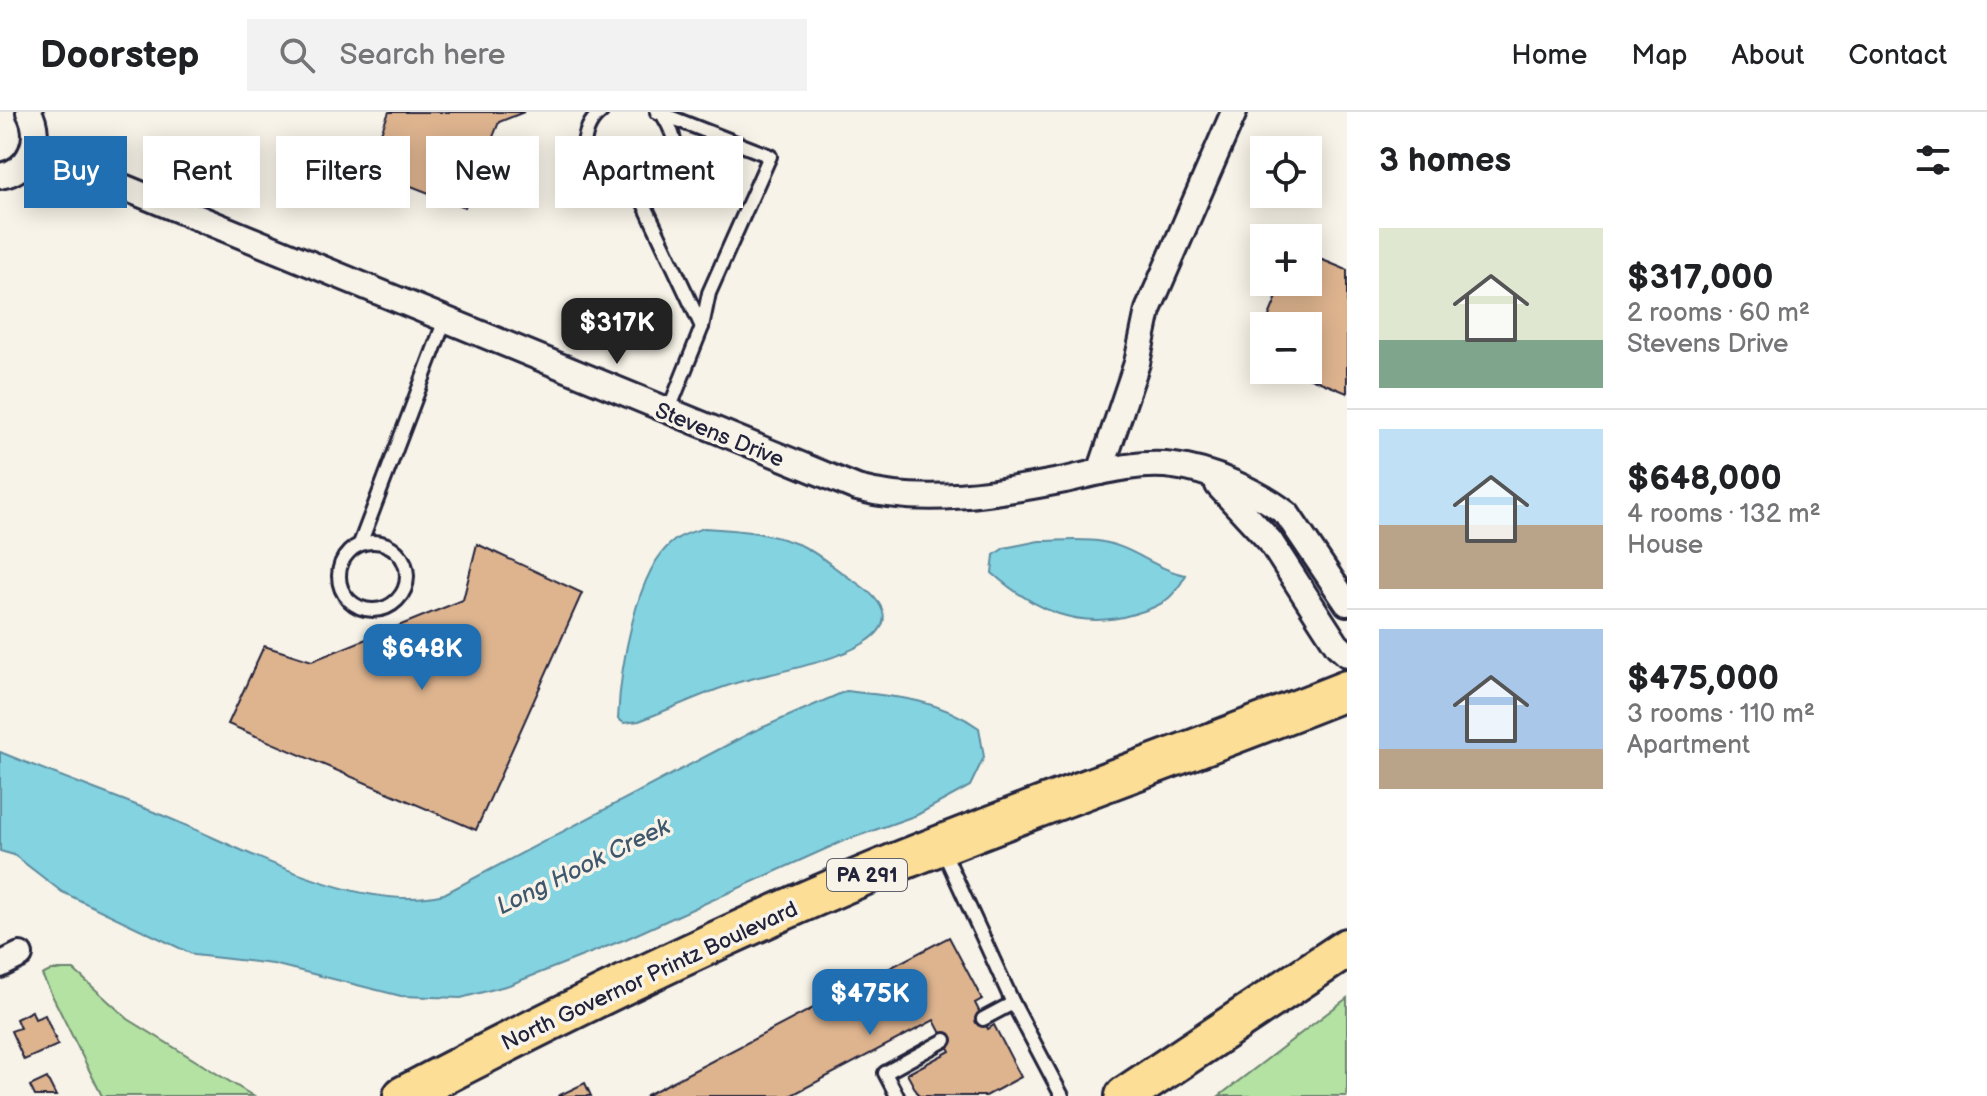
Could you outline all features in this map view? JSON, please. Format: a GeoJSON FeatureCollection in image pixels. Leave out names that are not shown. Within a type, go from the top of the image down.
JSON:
{"type":"FeatureCollection","features":[{"type":"Feature","properties":{"kind":"main road","name":"North Governor Printz Boulevard"},"geometry":{"type":"LineString","coordinates":[[403,1096],[710,944],[941,846],[1347,690]]}},
{"type":"Feature","properties":{"kind":"main road"},"geometry":{"type":"LineString","coordinates":[[1257,1008],[1347,922]]}},
{"type":"Feature","properties":{"kind":"main road"},"geometry":{"type":"LineString","coordinates":[[1125,1096],[1347,948]]}},
{"type":"Feature","properties":{"kind":"street"},"geometry":{"type":"LineString","coordinates":[[29,112],[36,136]]}},
{"type":"Feature","properties":{"kind":"street"},"geometry":{"type":"LineString","coordinates":[[1100,472],[1137,363],[1148,310],[1234,112]]}},
{"type":"Feature","properties":{"kind":"street"},"geometry":{"type":"LineString","coordinates":[[0,176],[19,169],[24,162]]}},
{"type":"Feature","properties":{"kind":"street","name":"Stevens Drive"},"geometry":{"type":"LineString","coordinates":[[127,189],[837,482],[878,493],[920,497],[978,493],[1100,472],[1165,465],[1208,475],[1274,504],[1287,514],[1347,603]]}},
{"type":"Feature","properties":{"kind":"street"},"geometry":{"type":"LineString","coordinates":[[1208,475],[1257,524],[1337,645],[1347,654]]}},
{"type":"Feature","properties":{"kind":"lane"},"geometry":{"type":"LineString","coordinates":[[586,136],[601,112]]}},
{"type":"Feature","properties":{"kind":"lane"},"geometry":{"type":"LineString","coordinates":[[661,115],[674,136]]}},
{"type":"Feature","properties":{"kind":"lane"},"geometry":{"type":"LineString","coordinates":[[661,115],[770,156],[709,293],[702,327],[668,412]]}},
{"type":"Feature","properties":{"kind":"lane"},"geometry":{"type":"LineString","coordinates":[[646,208],[702,327]]}},
{"type":"Feature","properties":{"kind":"lane"},"geometry":{"type":"LineString","coordinates":[[360,544],[383,543],[401,557],[407,579],[404,590],[387,607],[366,609],[356,605],[342,590],[339,579],[343,559],[360,544],[445,320]]}},
{"type":"Feature","properties":{"kind":"lane"},"geometry":{"type":"LineString","coordinates":[[941,846],[1013,1003],[1062,1096]]}},
{"type":"Feature","properties":{"kind":"lane"},"geometry":{"type":"LineString","coordinates":[[983,1019],[1013,1003]]}},
{"type":"Feature","properties":{"kind":"lane"},"geometry":{"type":"LineString","coordinates":[[897,1096],[885,1073],[945,1040]]}},
{"type":"Feature","properties":{"kind":"green space"},"geometry":{"type":"Polygon","coordinates":[[[52,970],[74,970],[128,1019],[253,1096],[102,1096],[42,975],[52,970]]]}},
{"type":"Feature","properties":{"kind":"green space"},"geometry":{"type":"Polygon","coordinates":[[[1347,998],[1347,1096],[1219,1096],[1347,998]]]}},
{"type":"Feature","properties":{"kind":"water"},"geometry":{"type":"Polygon","coordinates":[[[704,528],[764,534],[806,548],[878,602],[883,622],[871,638],[848,651],[711,691],[639,721],[624,723],[618,719],[622,675],[640,597],[661,554],[675,540],[704,528]]]}},
{"type":"Feature","properties":{"kind":"water"},"geometry":{"type":"Polygon","coordinates":[[[1039,541],[1103,542],[1186,575],[1165,601],[1134,614],[1095,620],[1058,614],[1024,597],[992,573],[994,555],[1004,548],[1039,541]]]}},
{"type":"Feature","properties":{"kind":"water","name":"Long Hook Creek"},"geometry":{"type":"Polygon","coordinates":[[[846,691],[899,697],[932,705],[979,728],[984,757],[970,786],[917,815],[841,842],[626,939],[509,985],[461,998],[401,996],[273,964],[194,955],[62,892],[14,855],[0,851],[0,752],[154,812],[259,858],[336,886],[374,895],[410,898],[444,894],[752,732],[846,691]]]}},
{"type":"Feature","properties":{"kind":"building"},"geometry":{"type":"Polygon","coordinates":[[[389,112],[524,112],[499,122],[493,136],[426,136],[426,192],[410,186],[410,136],[380,136],[389,112]]]}},
{"type":"Feature","properties":{"kind":"building"},"geometry":{"type":"Polygon","coordinates":[[[1322,260],[1347,270],[1347,393],[1322,383],[1322,312],[1271,312],[1277,296],[1322,296],[1322,260]]]}},
{"type":"Feature","properties":{"kind":"building"},"geometry":{"type":"Polygon","coordinates":[[[477,544],[582,593],[476,830],[228,724],[264,646],[312,661],[463,600],[477,544]]]}},
{"type":"Feature","properties":{"kind":"building"},"geometry":{"type":"Polygon","coordinates":[[[949,937],[982,999],[975,1003],[988,1029],[994,1025],[1021,1077],[986,1096],[919,1096],[907,1074],[950,1051],[934,1020],[790,1096],[645,1096],[949,937]]]}},
{"type":"Feature","properties":{"kind":"building"},"geometry":{"type":"Polygon","coordinates":[[[32,1011],[35,1019],[45,1015],[58,1045],[24,1060],[11,1031],[20,1028],[16,1019],[32,1011]]]}},
{"type":"Feature","properties":{"kind":"building"},"geometry":{"type":"Polygon","coordinates":[[[47,1078],[56,1096],[35,1096],[30,1086],[47,1078]]]}},
{"type":"Feature","properties":{"kind":"building"},"geometry":{"type":"Polygon","coordinates":[[[585,1083],[591,1096],[558,1096],[585,1083]]]}}]}
